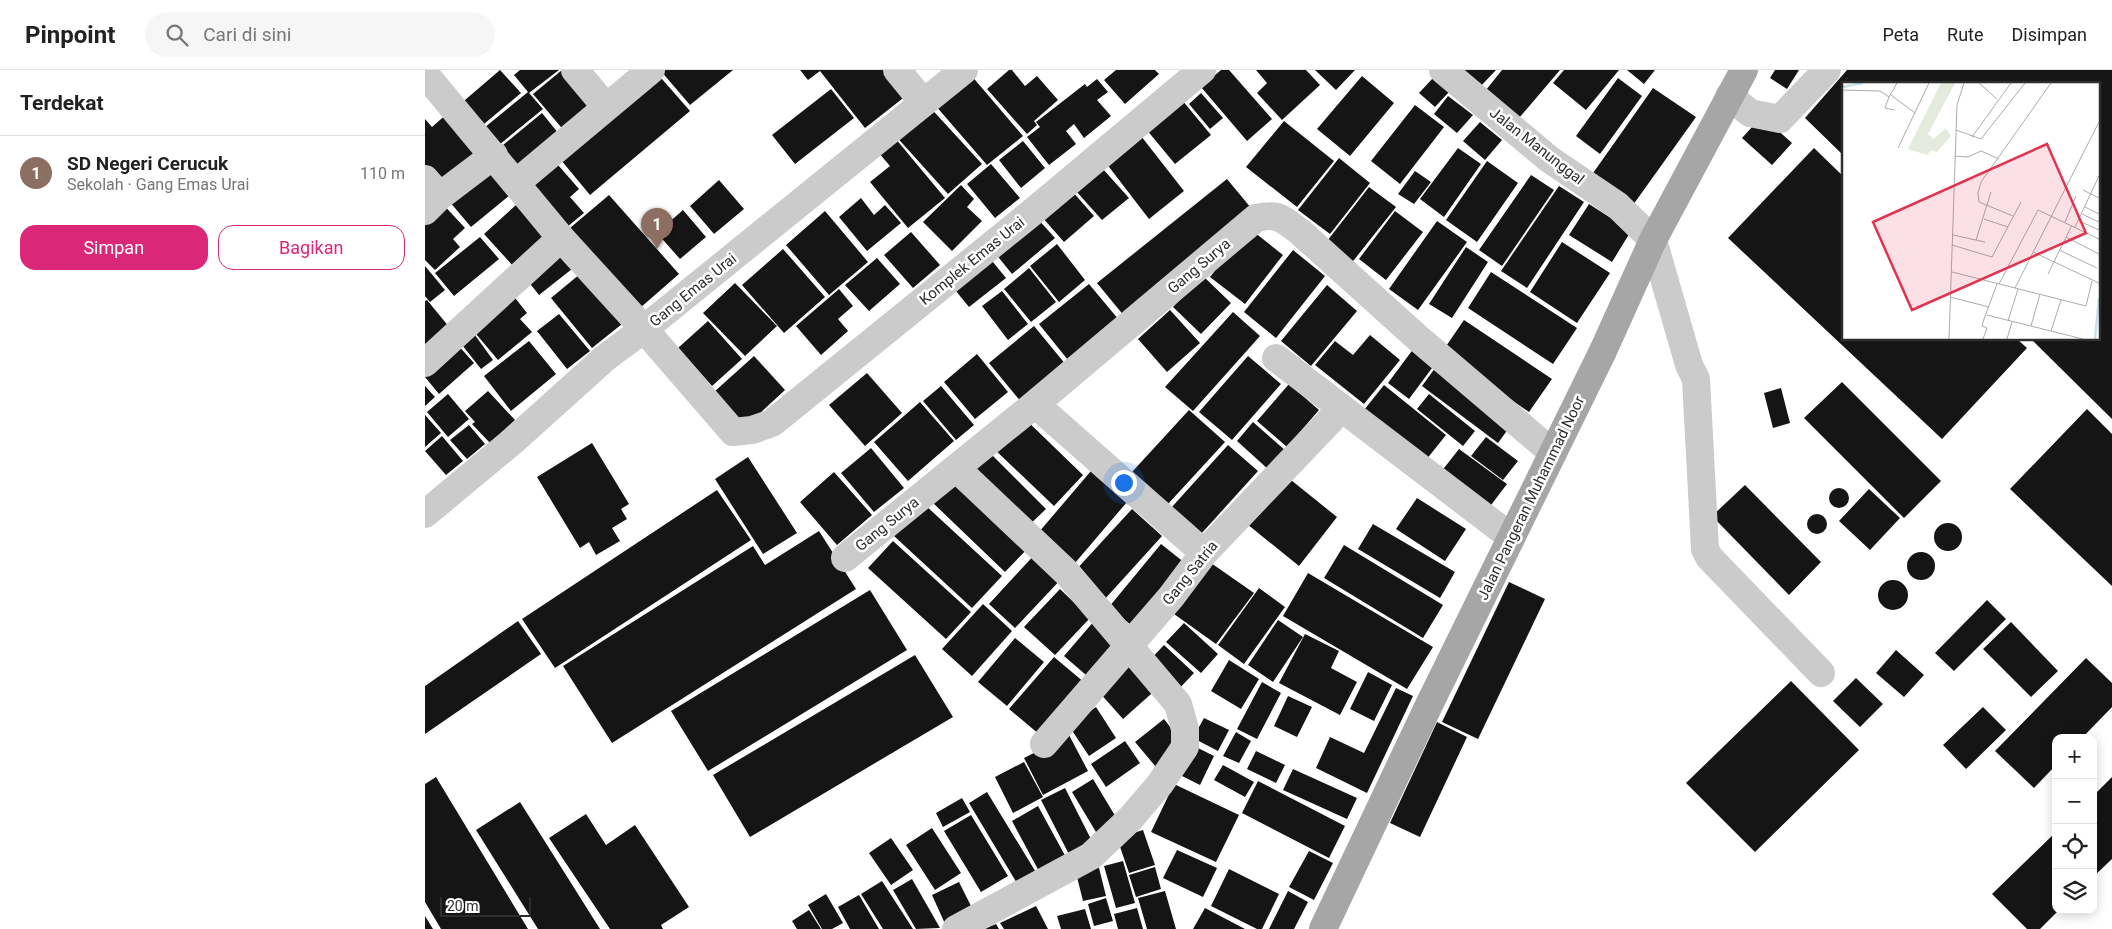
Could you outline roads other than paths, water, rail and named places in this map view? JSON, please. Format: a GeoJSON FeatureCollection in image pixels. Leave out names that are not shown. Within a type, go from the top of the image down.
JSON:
{"type":"FeatureCollection","features":[{"type":"Feature","properties":{"kind":"main road","name":"Jalan Pangeran Muhammad Noor"},"geometry":{"type":"LineString","coordinates":[[1323,929],[1511,537],[1603,351],[1653,240],[1744,70]]}},
{"type":"Feature","properties":{"kind":"street"},"geometry":{"type":"LineString","coordinates":[[575,70],[606,107]]}},
{"type":"Feature","properties":{"kind":"street"},"geometry":{"type":"LineString","coordinates":[[515,183],[651,70]]}},
{"type":"Feature","properties":{"kind":"street"},"geometry":{"type":"LineString","coordinates":[[897,70],[923,102]]}},
{"type":"Feature","properties":{"kind":"street","name":"Gang Emas Urai"},"geometry":{"type":"LineString","coordinates":[[425,514],[514,440],[605,358],[644,329],[964,70]]}},
{"type":"Feature","properties":{"kind":"street","name":"Komplek Emas Urai"},"geometry":{"type":"LineString","coordinates":[[644,329],[733,432],[752,430],[772,423],[1035,210],[1202,70]]}},
{"type":"Feature","properties":{"kind":"street","name":"Jalan Manunggal"},"geometry":{"type":"LineString","coordinates":[[1443,70],[1549,159],[1617,205],[1653,240]]}},
{"type":"Feature","properties":{"kind":"street"},"geometry":{"type":"LineString","coordinates":[[1729,96],[1750,113],[1780,119],[1827,70]]}},
{"type":"Feature","properties":{"kind":"street"},"geometry":{"type":"LineString","coordinates":[[425,74],[561,238],[644,329]]}},
{"type":"Feature","properties":{"kind":"street"},"geometry":{"type":"LineString","coordinates":[[430,195],[494,155]]}},
{"type":"Feature","properties":{"kind":"street","name":"Gang Surya"},"geometry":{"type":"LineString","coordinates":[[845,558],[1035,404],[1256,218],[1271,214],[1279,216],[1299,231],[1419,339],[1553,453]]}},
{"type":"Feature","properties":{"kind":"street"},"geometry":{"type":"LineString","coordinates":[[425,363],[561,238]]}},
{"type":"Feature","properties":{"kind":"street"},"geometry":{"type":"LineString","coordinates":[[1653,240],[1689,365],[1697,379],[1705,549],[1709,557],[1821,673]]}},
{"type":"Feature","properties":{"kind":"street"},"geometry":{"type":"LineString","coordinates":[[1276,358],[1511,537]]}},
{"type":"Feature","properties":{"kind":"street"},"geometry":{"type":"LineString","coordinates":[[1035,404],[1204,553]]}},
{"type":"Feature","properties":{"kind":"street","name":"Gang Satria"},"geometry":{"type":"LineString","coordinates":[[1044,744],[1171,596],[1204,553],[1342,408]]}},
{"type":"Feature","properties":{"kind":"street"},"geometry":{"type":"LineString","coordinates":[[956,468],[1067,573],[1177,704],[1185,729],[1185,747],[1160,784],[1130,819],[1091,856],[956,929]]}},
{"type":"Feature","properties":{"kind":"place","name":"SD Negeri Cerucuk"},"geometry":{"type":"Point","coordinates":[657,249]}}]}
